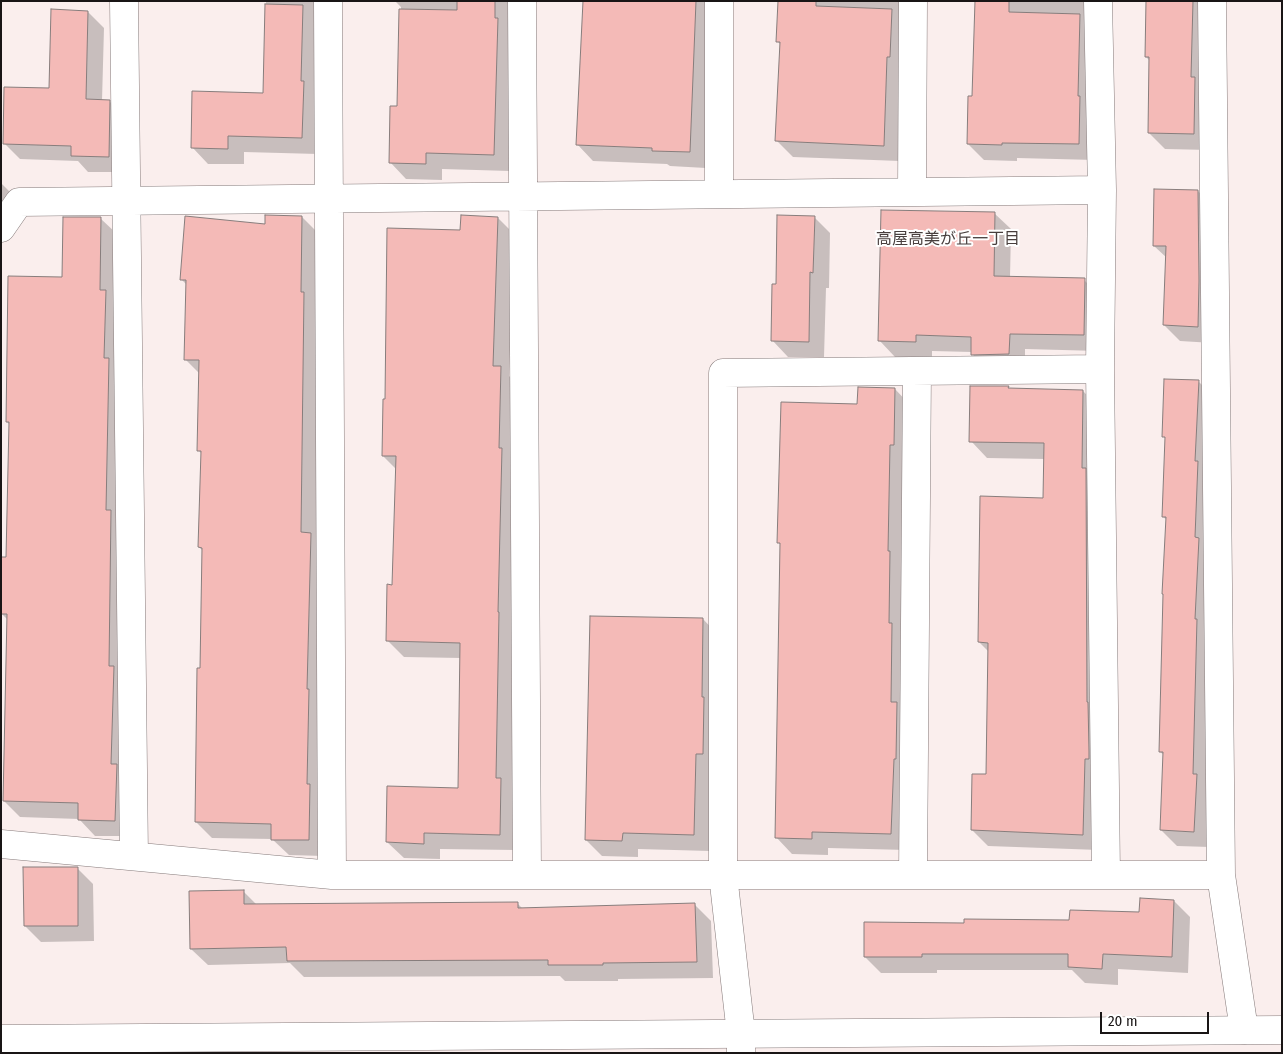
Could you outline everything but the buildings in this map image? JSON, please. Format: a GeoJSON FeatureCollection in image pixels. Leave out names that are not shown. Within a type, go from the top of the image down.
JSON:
{"type":"FeatureCollection","features":[{"type":"Feature","properties":{"kind":"street"},"geometry":{"type":"LineString","coordinates":[[124,1],[134,856]]}},
{"type":"Feature","properties":{"kind":"street"},"geometry":{"type":"LineString","coordinates":[[328,1],[332,875]]}},
{"type":"Feature","properties":{"kind":"street"},"geometry":{"type":"LineString","coordinates":[[522,1],[527,874]]}},
{"type":"Feature","properties":{"kind":"street"},"geometry":{"type":"LineString","coordinates":[[719,1],[719,194]]}},
{"type":"Feature","properties":{"kind":"street"},"geometry":{"type":"LineString","coordinates":[[912,1],[912,192]]}},
{"type":"Feature","properties":{"kind":"street"},"geometry":{"type":"LineString","coordinates":[[1098,1],[1102,190],[1100,369],[1106,875]]}},
{"type":"Feature","properties":{"kind":"street"},"geometry":{"type":"LineString","coordinates":[[1212,1],[1221,875],[1244,1030]]}},
{"type":"Feature","properties":{"kind":"street"},"geometry":{"type":"LineString","coordinates":[[1,228],[19,202],[1102,190]]}},
{"type":"Feature","properties":{"kind":"street"},"geometry":{"type":"LineString","coordinates":[[741,1044],[723,875],[723,372],[1100,369]]}},
{"type":"Feature","properties":{"kind":"street"},"geometry":{"type":"LineString","coordinates":[[913,875],[917,371]]}},
{"type":"Feature","properties":{"kind":"street"},"geometry":{"type":"LineString","coordinates":[[1,844],[332,875],[1221,875]]}},
{"type":"Feature","properties":{"kind":"street"},"geometry":{"type":"LineString","coordinates":[[1,1039],[741,1044],[1282,1030]]}},
{"type":"Feature","properties":{"kind":"district","name":"高屋高美が丘一丁目"},"geometry":{"type":"Point","coordinates":[948,240]}}]}
